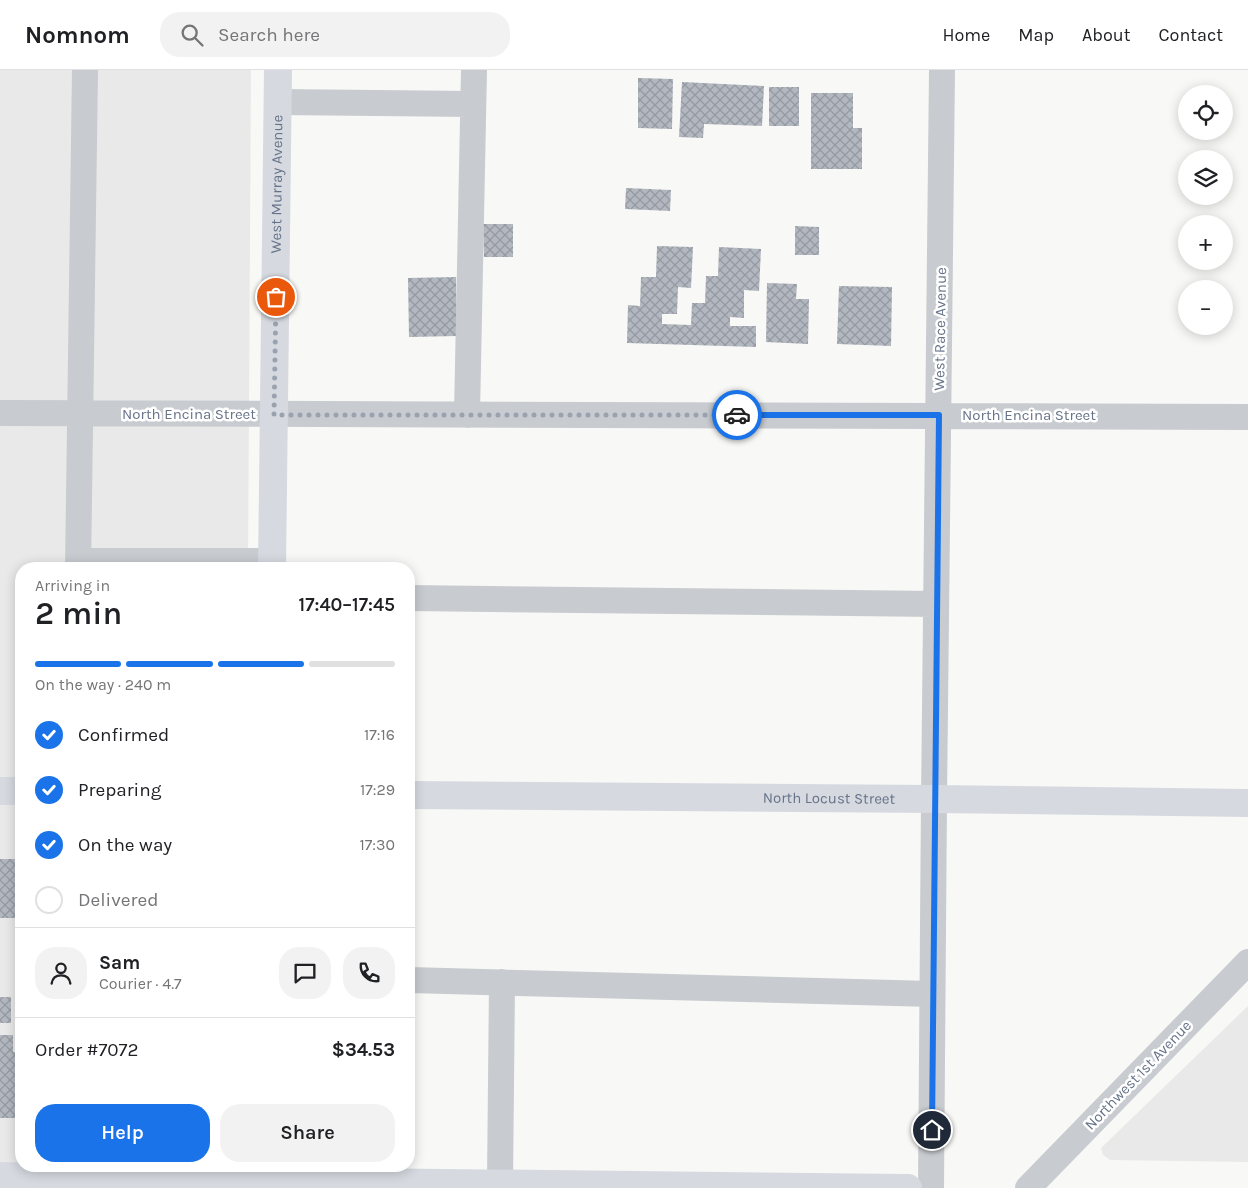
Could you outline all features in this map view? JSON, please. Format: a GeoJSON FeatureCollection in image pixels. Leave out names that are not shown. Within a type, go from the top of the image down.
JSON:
{"type":"FeatureCollection","features":[{"type":"Feature","properties":{"kind":"main road","name":"West Murray Avenue"},"geometry":{"type":"LineString","coordinates":[[272,562],[278,70]]}},
{"type":"Feature","properties":{"kind":"main road"},"geometry":{"type":"LineString","coordinates":[[0,791],[15,791]]}},
{"type":"Feature","properties":{"kind":"main road","name":"North Locust Street"},"geometry":{"type":"LineString","coordinates":[[415,795],[934,798],[1248,803]]}},
{"type":"Feature","properties":{"kind":"main road"},"geometry":{"type":"LineString","coordinates":[[0,1176],[268,1178],[436,1185],[908,1188]]}},
{"type":"Feature","properties":{"kind":"street"},"geometry":{"type":"LineString","coordinates":[[78,562],[85,70]]}},
{"type":"Feature","properties":{"kind":"street"},"geometry":{"type":"LineString","coordinates":[[467,415],[474,70]]}},
{"type":"Feature","properties":{"kind":"street","name":"West Race Avenue"},"geometry":{"type":"LineString","coordinates":[[931,1188],[942,70]]}},
{"type":"Feature","properties":{"kind":"street"},"geometry":{"type":"LineString","coordinates":[[278,102],[473,104]]}},
{"type":"Feature","properties":{"kind":"street","name":"North Encina Street"},"geometry":{"type":"LineString","coordinates":[[0,413],[1248,417]]}},
{"type":"Feature","properties":{"kind":"street"},"geometry":{"type":"LineString","coordinates":[[415,598],[936,604]]}},
{"type":"Feature","properties":{"kind":"street","name":"Northwest 1st Avenue"},"geometry":{"type":"LineString","coordinates":[[1028,1188],[1248,962]]}},
{"type":"Feature","properties":{"kind":"street"},"geometry":{"type":"LineString","coordinates":[[415,980],[932,994]]}},
{"type":"Feature","properties":{"kind":"street"},"geometry":{"type":"LineString","coordinates":[[500,1184],[502,982]]}},
{"type":"Feature","properties":{"kind":"shaded area"},"geometry":{"type":"Polygon","coordinates":[[[0,70],[251,70],[248,562],[15,562],[15,1172],[245,1172],[244,1188],[0,1188],[0,70]]]}},
{"type":"Feature","properties":{"kind":"shaded area"},"geometry":{"type":"Polygon","coordinates":[[[1248,1006],[1248,1162],[1110,1160],[1103,1155],[1101,1148],[1248,1006]]]}},
{"type":"Feature","properties":{"kind":"building"},"geometry":{"type":"Polygon","coordinates":[[[638,78],[673,79],[672,129],[638,128],[638,78]]]}},
{"type":"Feature","properties":{"kind":"building"},"geometry":{"type":"Polygon","coordinates":[[[682,82],[764,86],[762,126],[704,124],[703,138],[679,137],[682,82]]]}},
{"type":"Feature","properties":{"kind":"building"},"geometry":{"type":"Polygon","coordinates":[[[769,87],[799,87],[799,126],[769,126],[769,87]]]}},
{"type":"Feature","properties":{"kind":"building"},"geometry":{"type":"Polygon","coordinates":[[[811,93],[853,93],[853,128],[862,128],[862,169],[811,169],[811,93]]]}},
{"type":"Feature","properties":{"kind":"building"},"geometry":{"type":"Polygon","coordinates":[[[626,188],[671,190],[670,211],[625,209],[626,188]]]}},
{"type":"Feature","properties":{"kind":"building"},"geometry":{"type":"Polygon","coordinates":[[[483,224],[513,224],[513,257],[484,257],[483,224]]]}},
{"type":"Feature","properties":{"kind":"building"},"geometry":{"type":"Polygon","coordinates":[[[795,226],[819,227],[819,255],[795,255],[795,226]]]}},
{"type":"Feature","properties":{"kind":"building"},"geometry":{"type":"Polygon","coordinates":[[[657,246],[693,247],[691,288],[678,287],[677,314],[662,314],[662,324],[691,325],[692,303],[705,303],[706,276],[718,276],[719,247],[761,249],[759,291],[744,290],[744,318],[730,317],[730,326],[756,326],[756,347],[627,343],[628,305],[640,306],[641,277],[656,277],[657,246]]]}},
{"type":"Feature","properties":{"kind":"building"},"geometry":{"type":"Polygon","coordinates":[[[456,277],[457,336],[409,337],[408,278],[456,277]]]}},
{"type":"Feature","properties":{"kind":"building"},"geometry":{"type":"Polygon","coordinates":[[[767,283],[797,284],[796,299],[809,299],[808,344],[766,342],[767,283]]]}},
{"type":"Feature","properties":{"kind":"building"},"geometry":{"type":"Polygon","coordinates":[[[839,286],[892,287],[891,346],[837,344],[839,286]]]}},
{"type":"Feature","properties":{"kind":"building"},"geometry":{"type":"Polygon","coordinates":[[[0,859],[15,859],[15,918],[0,918],[0,859]]]}},
{"type":"Feature","properties":{"kind":"building"},"geometry":{"type":"Polygon","coordinates":[[[0,997],[11,997],[11,1023],[0,1023],[0,997]]]}},
{"type":"Feature","properties":{"kind":"building"},"geometry":{"type":"Polygon","coordinates":[[[0,1035],[13,1035],[13,1052],[15,1052],[15,1118],[0,1118],[0,1035]]]}},
{"type":"Feature","properties":{"kind":"way so far"},"geometry":{"type":"LineString","coordinates":[[276,297],[274,415],[737,415]]}},
{"type":"Feature","properties":{"kind":"route"},"geometry":{"type":"LineString","coordinates":[[737,415],[939,415],[932,1130]]}}]}
